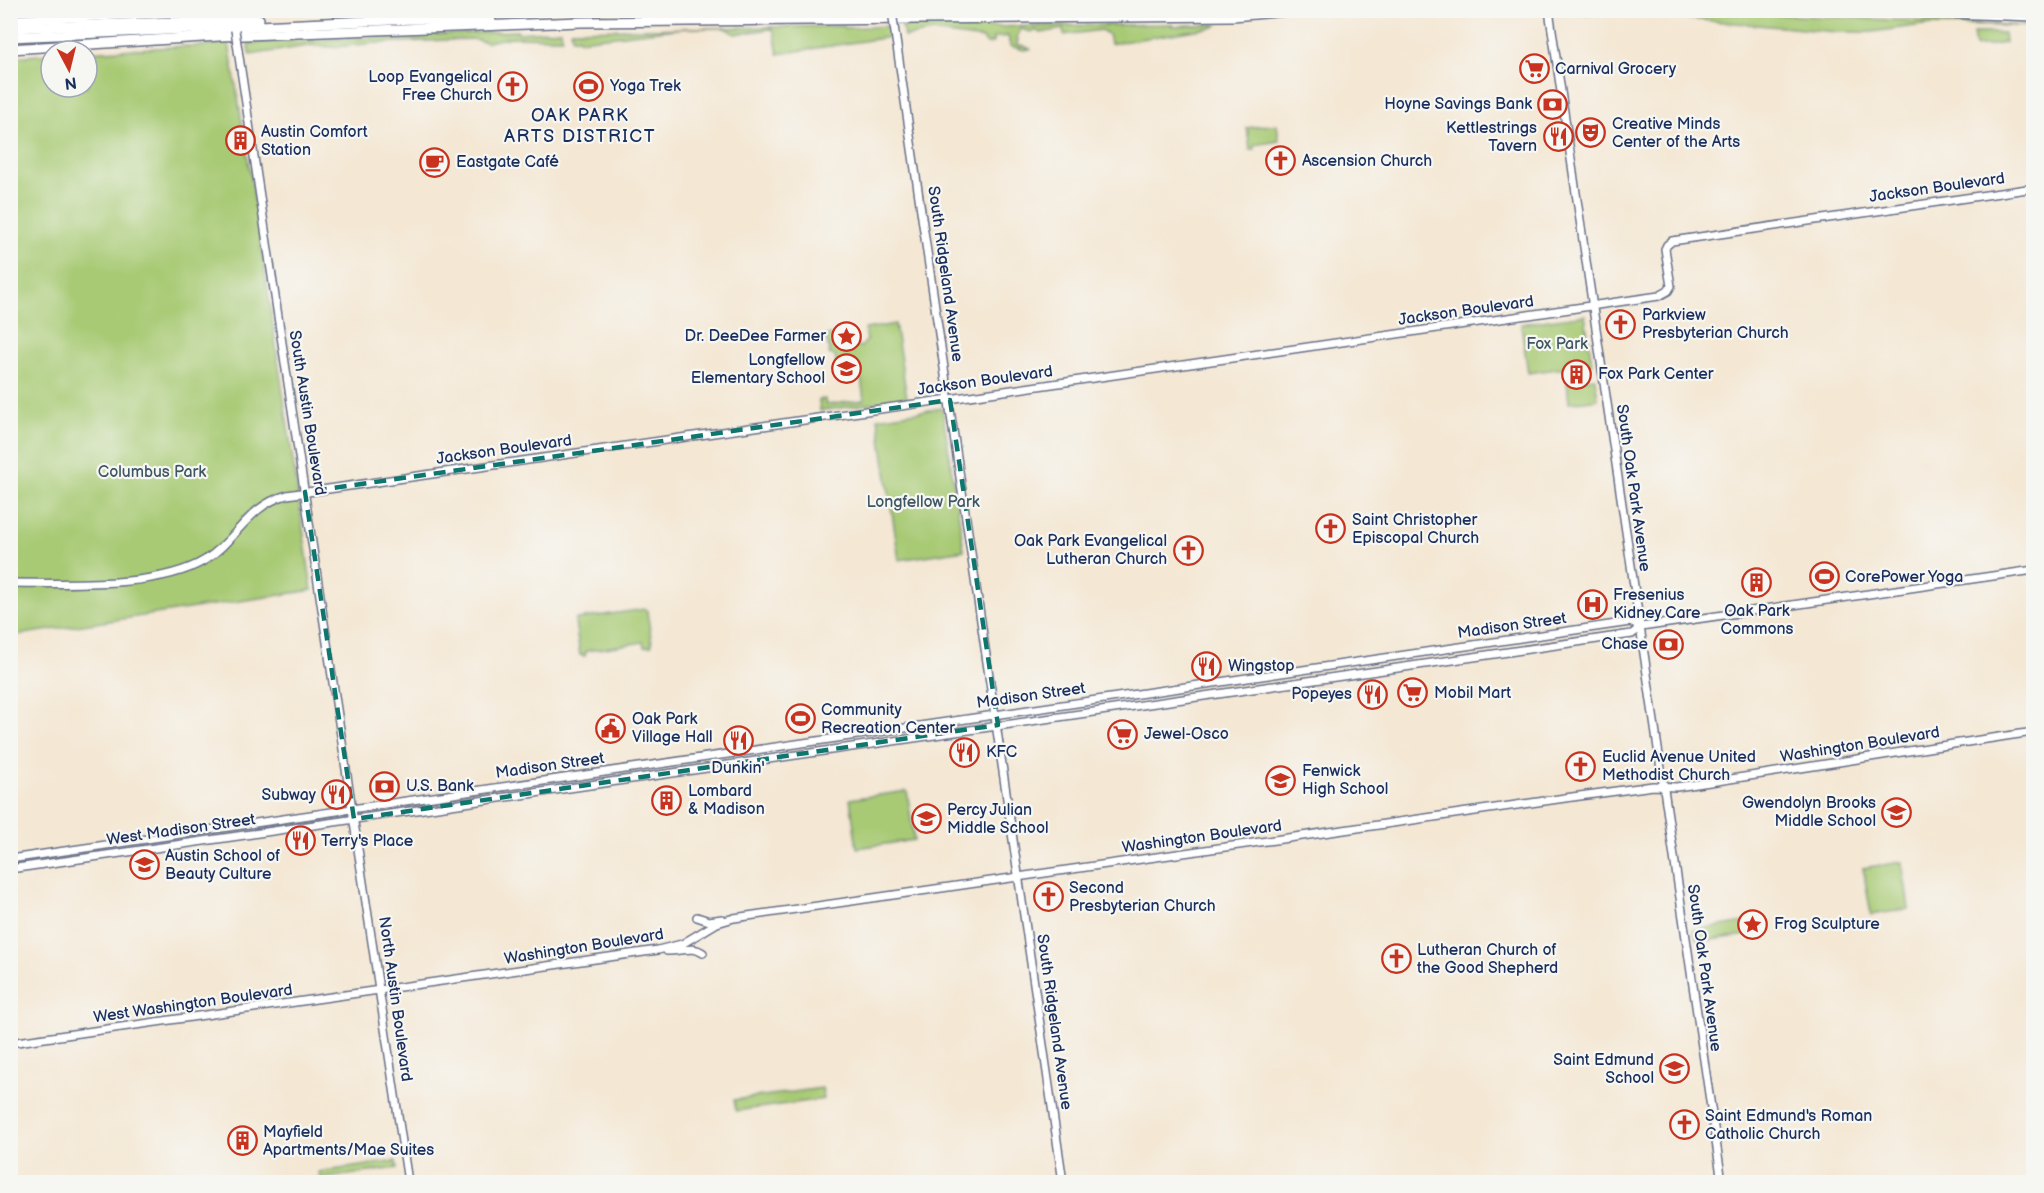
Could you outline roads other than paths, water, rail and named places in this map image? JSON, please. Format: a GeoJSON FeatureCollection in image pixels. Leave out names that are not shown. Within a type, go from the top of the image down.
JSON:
{"type":"FeatureCollection","features":[{"type":"Feature","properties":{"kind":"highway"},"geometry":{"type":"LineString","coordinates":[[10,20],[223,10]]}},
{"type":"Feature","properties":{"kind":"highway"},"geometry":{"type":"LineString","coordinates":[[10,28],[459,10]]}},
{"type":"Feature","properties":{"kind":"highway"},"geometry":{"type":"LineString","coordinates":[[10,50],[219,36],[513,24],[643,20],[1233,16],[1297,10]]}},
{"type":"Feature","properties":{"kind":"highway"},"geometry":{"type":"LineString","coordinates":[[1869,10],[2034,16]]}},
{"type":"Feature","properties":{"kind":"highway"},"geometry":{"type":"LineString","coordinates":[[10,37],[233,20],[478,19],[513,24]]}},
{"type":"Feature","properties":{"kind":"street","name":"South Ridgeland Avenue"},"geometry":{"type":"LineString","coordinates":[[892,10],[1064,1182]]}},
{"type":"Feature","properties":{"kind":"street","name":"South Oak Park Avenue"},"geometry":{"type":"LineString","coordinates":[[1549,10],[1722,1182]]}},
{"type":"Feature","properties":{"kind":"street","name":"South Austin Boulevard"},"geometry":{"type":"LineString","coordinates":[[233,20],[354,819]]}},
{"type":"Feature","properties":{"kind":"street","name":"Jackson Boulevard"},"geometry":{"type":"LineString","coordinates":[[10,583],[129,580],[185,569],[207,559],[217,551],[243,522],[263,505],[279,497],[305,492],[1659,296],[1668,291],[1671,286],[1665,254],[1667,245],[1676,240],[2034,188]]}},
{"type":"Feature","properties":{"kind":"street","name":"Madison Street"},"geometry":{"type":"LineString","coordinates":[[354,819],[1632,634],[1641,627],[2034,570]]}},
{"type":"Feature","properties":{"kind":"street","name":"Madison Street"},"geometry":{"type":"LineString","coordinates":[[353,809],[1630,622],[1641,627]]}},
{"type":"Feature","properties":{"kind":"street","name":"Washington Boulevard"},"geometry":{"type":"LineString","coordinates":[[380,990],[658,950],[682,944],[717,923],[734,918],[1555,799],[1653,786],[1676,787],[2034,732]]}},
{"type":"Feature","properties":{"kind":"street","name":"West Madison Street"},"geometry":{"type":"LineString","coordinates":[[10,859],[353,809]]}},
{"type":"Feature","properties":{"kind":"street","name":"West Madison Street"},"geometry":{"type":"LineString","coordinates":[[10,869],[354,819]]}},
{"type":"Feature","properties":{"kind":"street","name":"North Austin Boulevard"},"geometry":{"type":"LineString","coordinates":[[354,819],[408,1182]]}},
{"type":"Feature","properties":{"kind":"street"},"geometry":{"type":"LineString","coordinates":[[697,917],[709,921],[734,918]]}},
{"type":"Feature","properties":{"kind":"street"},"geometry":{"type":"LineString","coordinates":[[658,950],[674,952],[690,949],[700,950],[703,953]]}},
{"type":"Feature","properties":{"kind":"street","name":"West Washington Boulevard"},"geometry":{"type":"LineString","coordinates":[[10,1043],[380,990]]}},
{"type":"Feature","properties":{"kind":"place","name":"Carnival Grocery"},"geometry":{"type":"Point","coordinates":[1534,69]}},
{"type":"Feature","properties":{"kind":"place","name":"Loop Evangelical Free Church"},"geometry":{"type":"Point","coordinates":[513,86]}},
{"type":"Feature","properties":{"kind":"place","name":"Yoga Trek"},"geometry":{"type":"Point","coordinates":[589,86]}},
{"type":"Feature","properties":{"kind":"place","name":"Hoyne Savings Bank"},"geometry":{"type":"Point","coordinates":[1553,104]}},
{"type":"Feature","properties":{"kind":"place","name":"Creative Minds Center of the Arts"},"geometry":{"type":"Point","coordinates":[1591,133]}},
{"type":"Feature","properties":{"kind":"place","name":"Kettlestrings Tavern"},"geometry":{"type":"Point","coordinates":[1558,137]}},
{"type":"Feature","properties":{"kind":"place","name":"Austin Comfort Station"},"geometry":{"type":"Point","coordinates":[240,141]}},
{"type":"Feature","properties":{"kind":"place","name":"Ascension Church"},"geometry":{"type":"Point","coordinates":[1281,161]}},
{"type":"Feature","properties":{"kind":"place","name":"Eastgate Café"},"geometry":{"type":"Point","coordinates":[435,162]}},
{"type":"Feature","properties":{"kind":"place","name":"Parkview Presbyterian Church"},"geometry":{"type":"Point","coordinates":[1621,324]}},
{"type":"Feature","properties":{"kind":"place","name":"Dr. DeeDee Farmer"},"geometry":{"type":"Point","coordinates":[847,336]}},
{"type":"Feature","properties":{"kind":"place","name":"Longfellow Elementary School"},"geometry":{"type":"Point","coordinates":[846,369]}},
{"type":"Feature","properties":{"kind":"place","name":"Fox Park Center"},"geometry":{"type":"Point","coordinates":[1577,374]}},
{"type":"Feature","properties":{"kind":"place","name":"Saint Christopher Episcopal Church"},"geometry":{"type":"Point","coordinates":[1331,529]}},
{"type":"Feature","properties":{"kind":"place","name":"Oak Park Evangelical Lutheran Church"},"geometry":{"type":"Point","coordinates":[1188,550]}},
{"type":"Feature","properties":{"kind":"place","name":"CorePower Yoga"},"geometry":{"type":"Point","coordinates":[1824,577]}},
{"type":"Feature","properties":{"kind":"place","name":"Oak Park Commons"},"geometry":{"type":"Point","coordinates":[1757,583]}},
{"type":"Feature","properties":{"kind":"place","name":"Fresenius Kidney Care"},"geometry":{"type":"Point","coordinates":[1592,604]}},
{"type":"Feature","properties":{"kind":"place","name":"Chase"},"geometry":{"type":"Point","coordinates":[1669,644]}},
{"type":"Feature","properties":{"kind":"place","name":"Wingstop"},"geometry":{"type":"Point","coordinates":[1207,666]}},
{"type":"Feature","properties":{"kind":"place","name":"Mobil Mart"},"geometry":{"type":"Point","coordinates":[1413,693]}},
{"type":"Feature","properties":{"kind":"place","name":"Popeyes"},"geometry":{"type":"Point","coordinates":[1373,694]}},
{"type":"Feature","properties":{"kind":"place","name":"Community Recreation Center"},"geometry":{"type":"Point","coordinates":[800,719]}},
{"type":"Feature","properties":{"kind":"place","name":"Oak Park Village Hall"},"geometry":{"type":"Point","coordinates":[611,728]}},
{"type":"Feature","properties":{"kind":"place","name":"Jewel-Osco"},"geometry":{"type":"Point","coordinates":[1123,734]}},
{"type":"Feature","properties":{"kind":"place","name":"Dunkin'"},"geometry":{"type":"Point","coordinates":[738,740]}},
{"type":"Feature","properties":{"kind":"place","name":"KFC"},"geometry":{"type":"Point","coordinates":[965,752]}},
{"type":"Feature","properties":{"kind":"place","name":"Euclid Avenue United Methodist Church"},"geometry":{"type":"Point","coordinates":[1581,766]}},
{"type":"Feature","properties":{"kind":"place","name":"Fenwick High School"},"geometry":{"type":"Point","coordinates":[1281,780]}},
{"type":"Feature","properties":{"kind":"place","name":"U.S. Bank"},"geometry":{"type":"Point","coordinates":[385,786]}},
{"type":"Feature","properties":{"kind":"place","name":"Subway"},"geometry":{"type":"Point","coordinates":[337,795]}},
{"type":"Feature","properties":{"kind":"place","name":"Lombard & Madison"},"geometry":{"type":"Point","coordinates":[667,800]}},
{"type":"Feature","properties":{"kind":"place","name":"Gwendolyn Brooks Middle School"},"geometry":{"type":"Point","coordinates":[1897,812]}},
{"type":"Feature","properties":{"kind":"place","name":"Percy Julian Middle School"},"geometry":{"type":"Point","coordinates":[926,819]}},
{"type":"Feature","properties":{"kind":"place","name":"Terry's Place"},"geometry":{"type":"Point","coordinates":[300,841]}},
{"type":"Feature","properties":{"kind":"place","name":"Austin School of Beauty Culture"},"geometry":{"type":"Point","coordinates":[144,865]}},
{"type":"Feature","properties":{"kind":"place","name":"Second Presbyterian Church"},"geometry":{"type":"Point","coordinates":[1048,897]}},
{"type":"Feature","properties":{"kind":"place","name":"Frog Sculpture"},"geometry":{"type":"Point","coordinates":[1753,924]}},
{"type":"Feature","properties":{"kind":"place","name":"Lutheran Church of the Good Shepherd"},"geometry":{"type":"Point","coordinates":[1396,959]}},
{"type":"Feature","properties":{"kind":"place","name":"Saint Edmund School"},"geometry":{"type":"Point","coordinates":[1675,1069]}},
{"type":"Feature","properties":{"kind":"place","name":"Saint Edmund's Roman Catholic Church"},"geometry":{"type":"Point","coordinates":[1684,1125]}},
{"type":"Feature","properties":{"kind":"place","name":"Mayfield Apartments/Mae Suites"},"geometry":{"type":"Point","coordinates":[242,1141]}},
{"type":"Feature","properties":{"kind":"district","name":"OAK PARK ARTS DISTRICT"},"geometry":{"type":"Point","coordinates":[580,125]}},
{"type":"Feature","properties":{"kind":"park label","name":"Fox Park"},"geometry":{"type":"Point","coordinates":[1557,344]}},
{"type":"Feature","properties":{"kind":"park label","name":"Columbus Park"},"geometry":{"type":"Point","coordinates":[152,472]}},
{"type":"Feature","properties":{"kind":"park label","name":"Longfellow Park"},"geometry":{"type":"Point","coordinates":[923,502]}}]}
